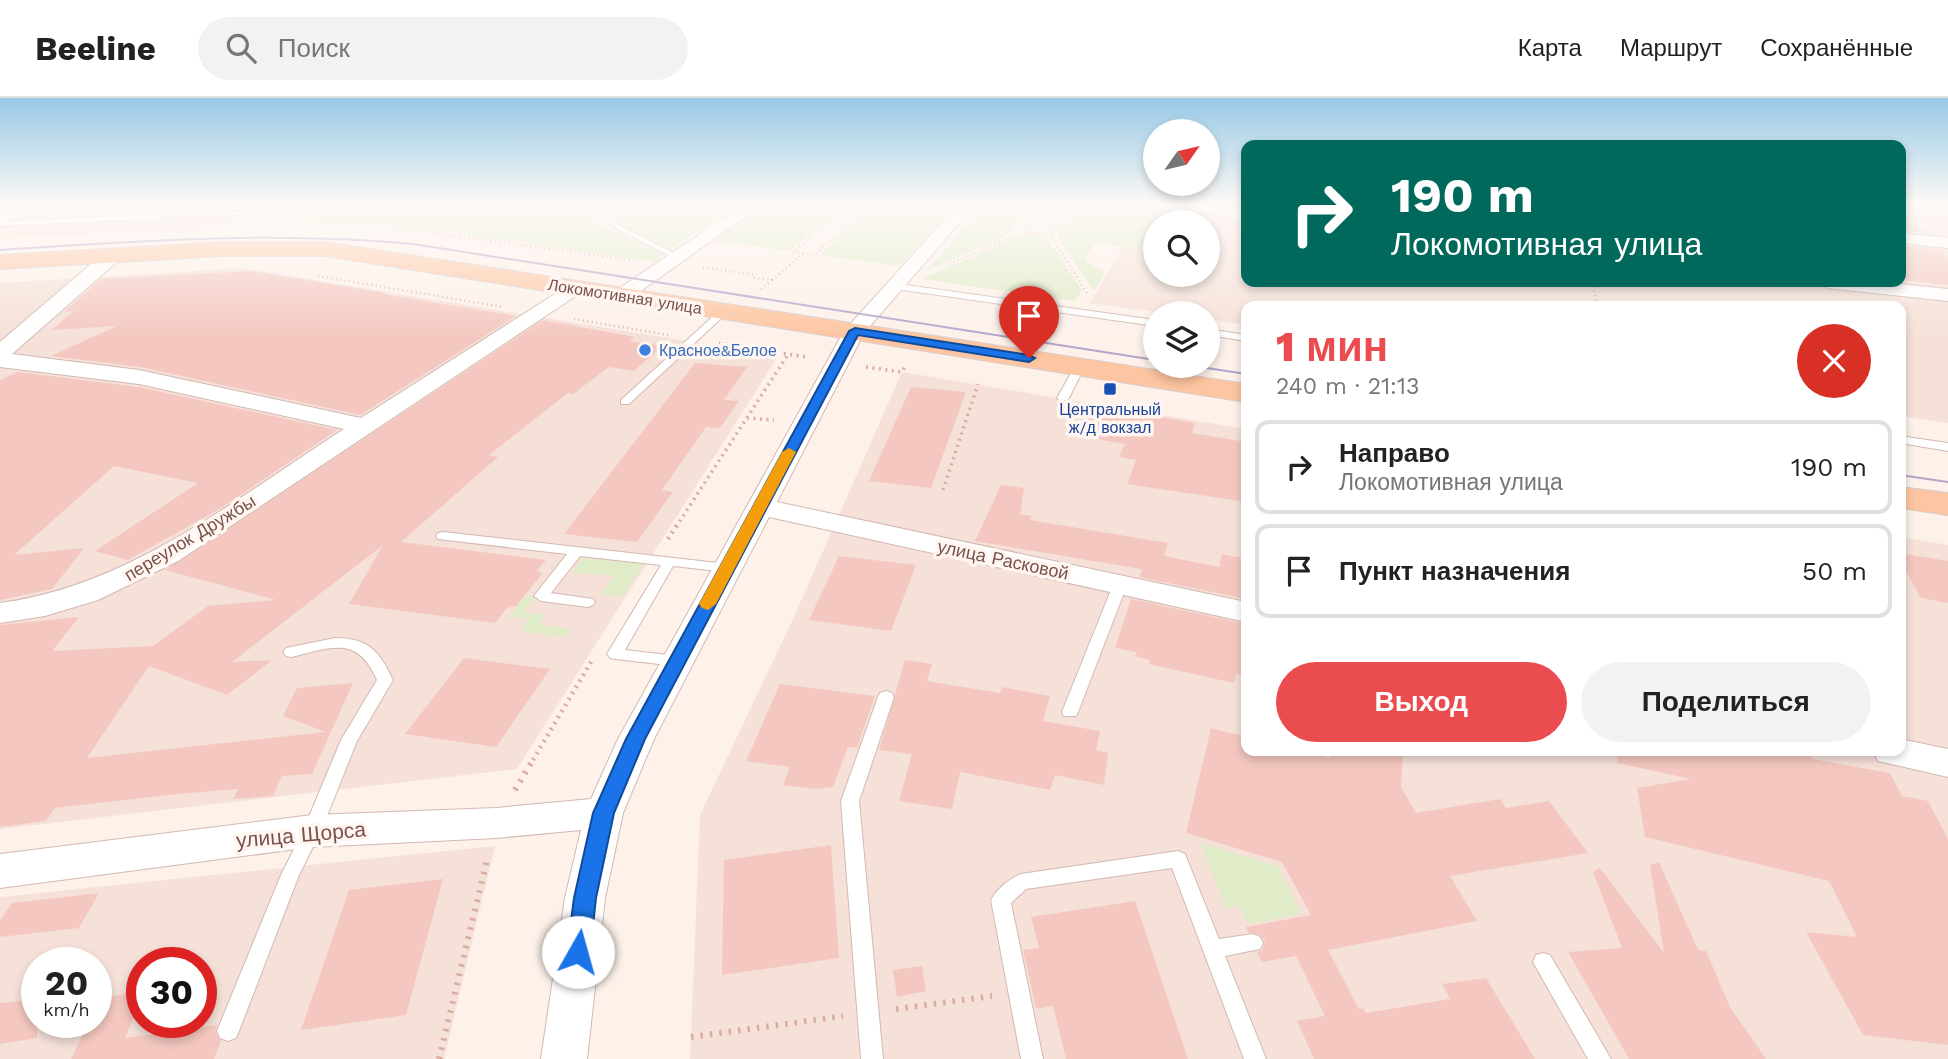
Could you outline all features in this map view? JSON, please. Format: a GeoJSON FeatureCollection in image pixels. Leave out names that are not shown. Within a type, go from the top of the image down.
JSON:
{"type":"FeatureCollection","features":[{"type":"Feature","properties":{"kind":"main road","name":"Локомотивная улица"},"geometry":{"type":"LineString","coordinates":[[0,262],[223,250]]}},
{"type":"Feature","properties":{"kind":"main road","name":"Локомотивная улица"},"geometry":{"type":"LineString","coordinates":[[330,250],[1241,392]]}},
{"type":"Feature","properties":{"kind":"main road"},"geometry":{"type":"LineString","coordinates":[[1906,498],[1948,504]]}},
{"type":"Feature","properties":{"kind":"street"},"geometry":{"type":"LineString","coordinates":[[621,296],[688,250]]}},
{"type":"Feature","properties":{"kind":"street"},"geometry":{"type":"LineString","coordinates":[[564,1059],[585,898],[604,813],[636,739],[855,331],[899,287],[930,250]]}},
{"type":"Feature","properties":{"kind":"street"},"geometry":{"type":"LineString","coordinates":[[0,353],[111,256]]}},
{"type":"Feature","properties":{"kind":"street"},"geometry":{"type":"LineString","coordinates":[[1874,287],[1948,295]]}},
{"type":"Feature","properties":{"kind":"street","name":"переулок Дружбы"},"geometry":{"type":"LineString","coordinates":[[0,613],[55,605],[122,580],[168,555],[576,289]]}},
{"type":"Feature","properties":{"kind":"street"},"geometry":{"type":"LineString","coordinates":[[0,360],[48,362],[167,380],[366,427]]}},
{"type":"Feature","properties":{"kind":"street","name":"улица Расковой"},"geometry":{"type":"LineString","coordinates":[[760,508],[1241,611]]}},
{"type":"Feature","properties":{"kind":"street"},"geometry":{"type":"LineString","coordinates":[[1905,756],[1946,770]]}},
{"type":"Feature","properties":{"kind":"street","name":"улица Щорса"},"geometry":{"type":"LineString","coordinates":[[0,871],[313,831],[496,823],[604,813]]}},
{"type":"Feature","properties":{"kind":"lane"},"geometry":{"type":"LineString","coordinates":[[664,250],[678,257]]}},
{"type":"Feature","properties":{"kind":"lane"},"geometry":{"type":"LineString","coordinates":[[899,287],[1143,321]]}},
{"type":"Feature","properties":{"kind":"lane"},"geometry":{"type":"LineString","coordinates":[[625,402],[724,311]]}},
{"type":"Feature","properties":{"kind":"lane"},"geometry":{"type":"LineString","coordinates":[[1220,334],[1241,337]]}},
{"type":"Feature","properties":{"kind":"lane"},"geometry":{"type":"LineString","coordinates":[[1063,398],[1080,366]]}},
{"type":"Feature","properties":{"kind":"lane"},"geometry":{"type":"LineString","coordinates":[[1906,440],[1948,447]]}},
{"type":"Feature","properties":{"kind":"lane"},"geometry":{"type":"LineString","coordinates":[[443,536],[727,568]]}},
{"type":"Feature","properties":{"kind":"lane"},"geometry":{"type":"LineString","coordinates":[[576,551],[541,596],[588,602]]}},
{"type":"Feature","properties":{"kind":"lane"},"geometry":{"type":"LineString","coordinates":[[662,561],[615,654],[677,661]]}},
{"type":"Feature","properties":{"kind":"lane"},"geometry":{"type":"LineString","coordinates":[[1070,712],[1120,585]]}},
{"type":"Feature","properties":{"kind":"lane"},"geometry":{"type":"LineString","coordinates":[[228,1031],[290,875],[313,831],[349,740],[385,680],[378,659],[362,645],[342,642],[291,652]]}},
{"type":"Feature","properties":{"kind":"lane"},"geometry":{"type":"LineString","coordinates":[[872,1059],[850,801],[886,697]]}},
{"type":"Feature","properties":{"kind":"lane"},"geometry":{"type":"LineString","coordinates":[[1032,1059],[1001,900],[1021,882],[1178,859],[1255,1059]]}},
{"type":"Feature","properties":{"kind":"lane"},"geometry":{"type":"LineString","coordinates":[[1213,949],[1253,943]]}},
{"type":"Feature","properties":{"kind":"lane"},"geometry":{"type":"LineString","coordinates":[[1543,962],[1600,1059]]}},
{"type":"Feature","properties":{"kind":"path"},"geometry":{"type":"LineString","coordinates":[[796,250],[793,252],[814,255],[820,250]]}},
{"type":"Feature","properties":{"kind":"path"},"geometry":{"type":"LineString","coordinates":[[899,287],[982,250]]}},
{"type":"Feature","properties":{"kind":"path"},"geometry":{"type":"LineString","coordinates":[[1059,250],[1088,292]]}},
{"type":"Feature","properties":{"kind":"path"},"geometry":{"type":"LineString","coordinates":[[761,289],[803,254]]}},
{"type":"Feature","properties":{"kind":"path"},"geometry":{"type":"LineString","coordinates":[[308,274],[806,357]]}},
{"type":"Feature","properties":{"kind":"path"},"geometry":{"type":"LineString","coordinates":[[744,275],[772,280]]}},
{"type":"Feature","properties":{"kind":"path"},"geometry":{"type":"LineString","coordinates":[[662,561],[788,354]]}},
{"type":"Feature","properties":{"kind":"path"},"geometry":{"type":"LineString","coordinates":[[862,366],[902,372]]}},
{"type":"Feature","properties":{"kind":"path"},"geometry":{"type":"LineString","coordinates":[[943,489],[978,384]]}},
{"type":"Feature","properties":{"kind":"path"},"geometry":{"type":"LineString","coordinates":[[439,1059],[496,823],[596,654]]}},
{"type":"Feature","properties":{"kind":"shaded area"},"geometry":{"type":"Polygon","coordinates":[[[1121,250],[1143,250],[1143,287],[1220,287],[1220,250],[1241,250],[1241,287],[1906,287],[1906,250],[1948,250],[1948,423],[1906,417],[1906,301],[1241,301],[1241,324],[1220,321],[1220,301],[1143,301],[1143,310],[1090,303],[1121,250]]]}},
{"type":"Feature","properties":{"kind":"shaded area"},"geometry":{"type":"Polygon","coordinates":[[[242,268],[778,356],[517,769],[0,829],[0,283],[242,268]]]}},
{"type":"Feature","properties":{"kind":"shaded area"},"geometry":{"type":"Polygon","coordinates":[[[902,372],[1241,428],[1241,756],[1906,756],[1906,538],[1948,545],[1948,1059],[690,1059],[700,815],[793,619],[902,372]]]}},
{"type":"Feature","properties":{"kind":"shaded area"},"geometry":{"type":"Polygon","coordinates":[[[495,846],[444,1059],[0,1059],[0,897],[495,846]]]}},
{"type":"Feature","properties":{"kind":"green space"},"geometry":{"type":"Polygon","coordinates":[[[572,250],[652,250],[663,255],[655,262],[572,250]]]}},
{"type":"Feature","properties":{"kind":"green space"},"geometry":{"type":"Polygon","coordinates":[[[825,250],[915,250],[900,266],[819,255],[825,250]]]}},
{"type":"Feature","properties":{"kind":"green space"},"geometry":{"type":"Polygon","coordinates":[[[945,250],[974,250],[926,271],[945,250]]]}},
{"type":"Feature","properties":{"kind":"green space"},"geometry":{"type":"Polygon","coordinates":[[[988,250],[1055,250],[1082,290],[1075,301],[922,279],[988,250]]]}},
{"type":"Feature","properties":{"kind":"green space"},"geometry":{"type":"Polygon","coordinates":[[[1066,250],[1091,250],[1084,260],[1105,272],[1094,291],[1066,250]]]}},
{"type":"Feature","properties":{"kind":"green space"},"geometry":{"type":"Polygon","coordinates":[[[583,557],[644,564],[623,597],[601,594],[613,576],[572,572],[583,557]]]}},
{"type":"Feature","properties":{"kind":"green space"},"geometry":{"type":"Polygon","coordinates":[[[526,595],[535,596],[523,612],[545,615],[539,625],[571,629],[565,637],[520,631],[529,619],[509,616],[526,595]]]}},
{"type":"Feature","properties":{"kind":"green space"},"geometry":{"type":"Polygon","coordinates":[[[1200,843],[1278,866],[1301,914],[1248,924],[1240,906],[1226,908],[1200,843]]]}},
{"type":"Feature","properties":{"kind":"building"},"geometry":{"type":"Polygon","coordinates":[[[1906,250],[1941,250],[1948,258],[1948,285],[1906,281],[1906,250]]]}},
{"type":"Feature","properties":{"kind":"building"},"geometry":{"type":"Polygon","coordinates":[[[252,271],[516,316],[360,415],[140,367],[51,356],[117,326],[52,330],[73,311],[64,312],[101,279],[252,271]]]}},
{"type":"Feature","properties":{"kind":"building"},"geometry":{"type":"Polygon","coordinates":[[[543,320],[635,337],[629,341],[662,346],[634,371],[609,367],[573,394],[568,393],[489,455],[498,457],[401,542],[546,560],[537,570],[542,574],[516,606],[507,608],[495,623],[349,604],[383,545],[232,662],[272,660],[227,695],[149,666],[87,758],[326,732],[283,716],[297,688],[353,683],[312,774],[282,776],[273,796],[233,799],[238,789],[177,794],[55,808],[46,821],[0,827],[0,625],[79,617],[52,651],[153,646],[208,606],[276,600],[165,570],[543,320]]]}},
{"type":"Feature","properties":{"kind":"building"},"geometry":{"type":"Polygon","coordinates":[[[695,363],[747,367],[724,400],[739,401],[720,428],[706,427],[662,490],[673,492],[637,542],[564,534],[695,363]]]}},
{"type":"Feature","properties":{"kind":"building"},"geometry":{"type":"Polygon","coordinates":[[[18,372],[139,387],[337,430],[221,508],[128,560],[95,551],[198,483],[114,466],[14,555],[84,548],[52,589],[0,600],[0,380],[18,372]]]}},
{"type":"Feature","properties":{"kind":"building"},"geometry":{"type":"Polygon","coordinates":[[[911,387],[966,392],[931,488],[869,481],[911,387]]]}},
{"type":"Feature","properties":{"kind":"building"},"geometry":{"type":"Polygon","coordinates":[[[1092,405],[1195,423],[1192,433],[1241,441],[1241,501],[1127,484],[1136,460],[1119,457],[1125,444],[1075,435],[1092,405]]]}},
{"type":"Feature","properties":{"kind":"building"},"geometry":{"type":"Polygon","coordinates":[[[1001,485],[1024,488],[1020,514],[1032,516],[1030,520],[1168,543],[1164,556],[1219,567],[1222,554],[1241,558],[1241,598],[1139,577],[1142,569],[975,541],[1001,485]]]}},
{"type":"Feature","properties":{"kind":"building"},"geometry":{"type":"Polygon","coordinates":[[[1906,554],[1948,561],[1948,603],[1921,598],[1906,572],[1906,554]]]}},
{"type":"Feature","properties":{"kind":"building"},"geometry":{"type":"Polygon","coordinates":[[[839,556],[916,565],[891,631],[809,620],[839,556]]]}},
{"type":"Feature","properties":{"kind":"building"},"geometry":{"type":"Polygon","coordinates":[[[1131,599],[1241,623],[1241,675],[1236,674],[1234,683],[1149,664],[1150,660],[1135,656],[1137,652],[1115,648],[1131,599]]]}},
{"type":"Feature","properties":{"kind":"building"},"geometry":{"type":"Polygon","coordinates":[[[464,658],[550,669],[496,747],[405,734],[464,658]]]}},
{"type":"Feature","properties":{"kind":"building"},"geometry":{"type":"Polygon","coordinates":[[[905,660],[932,664],[927,681],[1000,693],[1002,687],[1050,696],[1043,721],[1100,731],[1096,750],[1108,753],[1104,785],[1055,775],[1050,790],[960,772],[952,809],[899,801],[912,754],[879,750],[905,660]]]}},
{"type":"Feature","properties":{"kind":"building"},"geometry":{"type":"Polygon","coordinates":[[[780,684],[875,696],[857,748],[848,747],[833,787],[816,789],[783,785],[790,767],[746,761],[780,684]]]}},
{"type":"Feature","properties":{"kind":"building"},"geometry":{"type":"Polygon","coordinates":[[[1211,728],[1241,736],[1241,756],[1403,756],[1401,787],[1416,813],[1500,799],[1506,808],[1549,801],[1588,853],[1450,876],[1477,921],[1328,950],[1359,1009],[1363,1008],[1366,1013],[1450,999],[1442,984],[1486,978],[1535,1059],[1314,1059],[1297,1021],[1325,1016],[1296,956],[1262,962],[1257,952],[1262,950],[1265,942],[1261,935],[1248,932],[1246,927],[1311,915],[1282,862],[1186,833],[1211,728]]]}},
{"type":"Feature","properties":{"kind":"building"},"geometry":{"type":"Polygon","coordinates":[[[1618,756],[1811,756],[1812,759],[1890,773],[1902,796],[1928,801],[1948,839],[1948,1045],[1863,1035],[1806,932],[1857,937],[1829,881],[1645,837],[1637,788],[1691,779],[1617,763],[1618,756]]]}},
{"type":"Feature","properties":{"kind":"building"},"geometry":{"type":"Polygon","coordinates":[[[831,845],[839,958],[722,975],[724,860],[831,845]]]}},
{"type":"Feature","properties":{"kind":"building"},"geometry":{"type":"Polygon","coordinates":[[[1659,862],[1698,950],[1706,951],[1730,1007],[1766,1059],[1629,1059],[1568,952],[1622,948],[1593,872],[1600,868],[1664,953],[1650,865],[1659,862]]]}},
{"type":"Feature","properties":{"kind":"building"},"geometry":{"type":"Polygon","coordinates":[[[443,879],[406,1015],[301,1030],[349,890],[443,879]]]}},
{"type":"Feature","properties":{"kind":"building"},"geometry":{"type":"Polygon","coordinates":[[[99,893],[79,928],[0,937],[0,921],[12,903],[99,893]]]}},
{"type":"Feature","properties":{"kind":"building"},"geometry":{"type":"Polygon","coordinates":[[[1135,901],[1188,1059],[1066,1059],[1053,1006],[1036,1009],[1023,950],[1039,948],[1031,917],[1135,901]]]}},
{"type":"Feature","properties":{"kind":"building"},"geometry":{"type":"Polygon","coordinates":[[[922,966],[926,991],[897,997],[893,970],[922,966]]]}},
{"type":"Feature","properties":{"kind":"building"},"geometry":{"type":"Polygon","coordinates":[[[126,994],[125,1038],[217,1038],[217,1035],[221,1041],[214,1059],[71,1059],[81,1038],[112,1038],[112,996],[126,994]]]}},
{"type":"Feature","properties":{"kind":"building"},"geometry":{"type":"Polygon","coordinates":[[[21,1001],[21,1038],[37,1038],[0,1044],[0,1003],[21,1001]]]}},
{"type":"Feature","properties":{"kind":"tram line"},"geometry":{"type":"LineString","coordinates":[[450,250],[1143,358]]}},
{"type":"Feature","properties":{"kind":"tram line"},"geometry":{"type":"LineString","coordinates":[[1220,370],[1241,373]]}},
{"type":"Feature","properties":{"kind":"tram line"},"geometry":{"type":"LineString","coordinates":[[1906,476],[1948,482]]}},
{"type":"Feature","properties":{"kind":"slow traffic"},"geometry":{"type":"LineString","coordinates":[[708,604],[789,452]]}},
{"type":"Feature","properties":{"kind":"place","name":"Красное&Белое"},"geometry":{"type":"Point","coordinates":[645,350]}},
{"type":"Feature","properties":{"kind":"place","name":"Центральный ж/д вокзал"},"geometry":{"type":"Point","coordinates":[1110,389]}},
{"type":"Feature","properties":{"kind":"route"},"geometry":{"type":"LineString","coordinates":[[578,952],[585,898],[604,813],[636,739],[855,331],[1029,358]]}}]}
